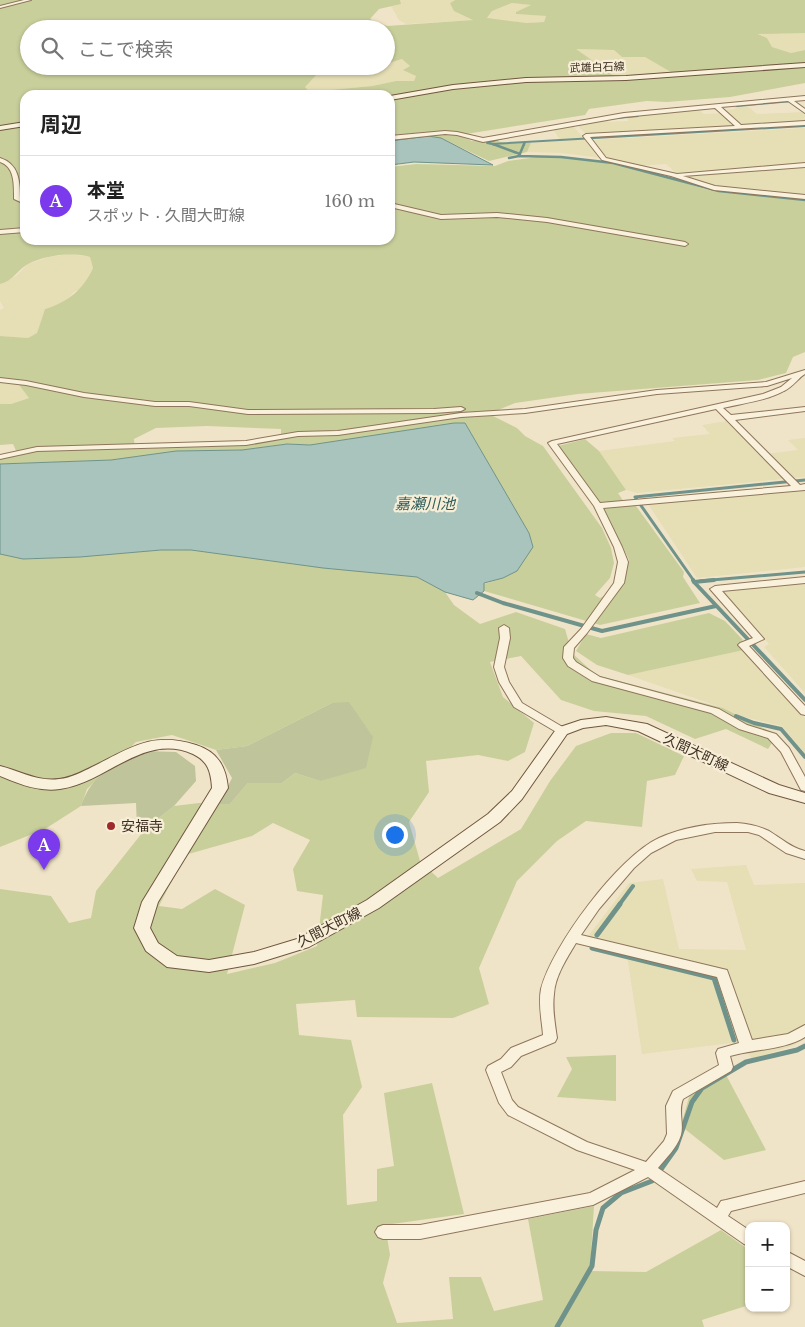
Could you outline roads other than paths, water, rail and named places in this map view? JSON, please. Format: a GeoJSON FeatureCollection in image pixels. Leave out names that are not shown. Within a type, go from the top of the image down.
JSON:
{"type":"FeatureCollection","features":[{"type":"Feature","properties":{"kind":"main road","name":"武雄白石線"},"geometry":{"type":"LineString","coordinates":[[395,97],[453,87],[526,80],[626,78],[805,65]]}},
{"type":"Feature","properties":{"kind":"main road"},"geometry":{"type":"LineString","coordinates":[[0,128],[20,125]]}},
{"type":"Feature","properties":{"kind":"main road","name":"久間大町線"},"geometry":{"type":"LineString","coordinates":[[0,771],[28,782],[65,783],[82,778],[141,747],[177,744],[210,756],[219,772],[220,788],[150,902],[142,928],[152,947],[173,962],[209,966],[254,958],[303,943],[373,904],[494,818],[517,794],[562,731],[581,724],[606,721],[642,727],[774,789],[805,798]]}},
{"type":"Feature","properties":{"kind":"street"},"geometry":{"type":"LineString","coordinates":[[0,7],[29,0]]}},
{"type":"Feature","properties":{"kind":"street"},"geometry":{"type":"LineString","coordinates":[[395,137],[425,133],[453,133],[476,140],[483,140],[624,115],[791,101],[805,98]]}},
{"type":"Feature","properties":{"kind":"street"},"geometry":{"type":"LineString","coordinates":[[791,101],[805,111]]}},
{"type":"Feature","properties":{"kind":"street"},"geometry":{"type":"LineString","coordinates":[[717,107],[740,127]]}},
{"type":"Feature","properties":{"kind":"street"},"geometry":{"type":"LineString","coordinates":[[587,138],[805,123]]}},
{"type":"Feature","properties":{"kind":"street"},"geometry":{"type":"LineString","coordinates":[[574,125],[604,159],[673,175],[714,188],[805,197]]}},
{"type":"Feature","properties":{"kind":"street"},"geometry":{"type":"LineString","coordinates":[[0,160],[8,163],[17,177],[17,199],[20,200]]}},
{"type":"Feature","properties":{"kind":"street"},"geometry":{"type":"LineString","coordinates":[[673,175],[805,165]]}},
{"type":"Feature","properties":{"kind":"street"},"geometry":{"type":"LineString","coordinates":[[395,206],[441,217],[497,215],[547,220],[685,244]]}},
{"type":"Feature","properties":{"kind":"street"},"geometry":{"type":"LineString","coordinates":[[0,232],[20,230]]}},
{"type":"Feature","properties":{"kind":"street"},"geometry":{"type":"LineString","coordinates":[[802,374],[783,390],[765,396],[552,443],[598,506],[618,547],[623,562],[619,583],[570,647],[568,658],[572,664],[596,679],[715,710],[743,727],[772,736],[785,750],[805,787]]}},
{"type":"Feature","properties":{"kind":"street"},"geometry":{"type":"LineString","coordinates":[[0,456],[37,448],[246,443],[298,434],[338,433],[461,415],[555,407],[657,392],[768,384],[802,374]]}},
{"type":"Feature","properties":{"kind":"street"},"geometry":{"type":"LineString","coordinates":[[0,380],[26,383],[84,395],[155,404],[189,404],[248,412],[434,411],[485,407],[555,407]]}},
{"type":"Feature","properties":{"kind":"street"},"geometry":{"type":"LineString","coordinates":[[717,406],[796,484]]}},
{"type":"Feature","properties":{"kind":"street"},"geometry":{"type":"LineString","coordinates":[[728,418],[805,409]]}},
{"type":"Feature","properties":{"kind":"street"},"geometry":{"type":"LineString","coordinates":[[598,506],[796,484]]}},
{"type":"Feature","properties":{"kind":"street"},"geometry":{"type":"LineString","coordinates":[[805,580],[715,589],[759,639],[743,644],[805,712]]}},
{"type":"Feature","properties":{"kind":"street"},"geometry":{"type":"LineString","coordinates":[[504,628],[499,667],[504,682],[518,705],[562,731]]}},
{"type":"Feature","properties":{"kind":"street"},"geometry":{"type":"LineString","coordinates":[[745,1235],[720,1217],[636,1164],[582,1146],[512,1111],[506,1103],[493,1070],[506,1063],[516,1052],[550,1038],[548,990],[555,970],[596,903],[649,848],[661,841],[684,834],[710,829],[749,828],[771,837],[787,849],[805,855]]}},
{"type":"Feature","properties":{"kind":"street"},"geometry":{"type":"LineString","coordinates":[[574,938],[722,973],[747,1046]]}},
{"type":"Feature","properties":{"kind":"street"},"geometry":{"type":"LineString","coordinates":[[383,1232],[420,1232],[593,1200],[654,1174],[674,1134],[673,1106],[678,1095],[726,1067],[723,1053],[747,1046],[791,1039],[805,1030]]}},
{"type":"Feature","properties":{"kind":"street"},"geometry":{"type":"LineString","coordinates":[[720,1217],[726,1206],[805,1187]]}},
{"type":"Feature","properties":{"kind":"street"},"geometry":{"type":"LineString","coordinates":[[790,1260],[805,1269]]}},
{"type":"Feature","properties":{"kind":"water"},"geometry":{"type":"Polygon","coordinates":[[[428,136],[441,138],[493,165],[414,162],[395,164],[395,140],[428,136]]]}},
{"type":"Feature","properties":{"kind":"water","name":"嘉瀬川池"},"geometry":{"type":"Polygon","coordinates":[[[454,423],[465,423],[529,533],[533,547],[517,571],[503,578],[484,583],[484,591],[473,600],[445,592],[417,577],[323,568],[191,550],[161,550],[80,557],[23,559],[0,554],[0,464],[111,460],[176,451],[242,450],[287,444],[310,445],[454,423]]]}},
{"type":"Feature","properties":{"kind":"waterway"},"geometry":{"type":"LineString","coordinates":[[737,106],[792,101]]}},
{"type":"Feature","properties":{"kind":"waterway"},"geometry":{"type":"LineString","coordinates":[[617,118],[638,116]]}},
{"type":"Feature","properties":{"kind":"waterway"},"geometry":{"type":"LineString","coordinates":[[525,142],[805,126]]}},
{"type":"Feature","properties":{"kind":"waterway"},"geometry":{"type":"LineString","coordinates":[[492,144],[487,143],[502,138]]}},
{"type":"Feature","properties":{"kind":"waterway"},"geometry":{"type":"LineString","coordinates":[[492,144],[525,142]]}},
{"type":"Feature","properties":{"kind":"waterway"},"geometry":{"type":"LineString","coordinates":[[493,144],[520,154]]}},
{"type":"Feature","properties":{"kind":"waterway"},"geometry":{"type":"LineString","coordinates":[[520,154],[524,144]]}},
{"type":"Feature","properties":{"kind":"waterway"},"geometry":{"type":"LineString","coordinates":[[509,158],[519,156]]}},
{"type":"Feature","properties":{"kind":"waterway"},"geometry":{"type":"LineString","coordinates":[[519,156],[561,157],[613,163],[719,191],[805,200]]}},
{"type":"Feature","properties":{"kind":"waterway"},"geometry":{"type":"LineString","coordinates":[[694,581],[635,497],[805,480]]}},
{"type":"Feature","properties":{"kind":"waterway"},"geometry":{"type":"LineString","coordinates":[[700,581],[805,572]]}},
{"type":"Feature","properties":{"kind":"waterway"},"geometry":{"type":"LineString","coordinates":[[694,582],[714,580]]}},
{"type":"Feature","properties":{"kind":"waterway"},"geometry":{"type":"LineString","coordinates":[[694,582],[805,700]]}},
{"type":"Feature","properties":{"kind":"waterway"},"geometry":{"type":"LineString","coordinates":[[477,593],[503,603],[602,631],[716,606]]}},
{"type":"Feature","properties":{"kind":"waterway"},"geometry":{"type":"LineString","coordinates":[[736,716],[754,723],[781,729],[805,757]]}},
{"type":"Feature","properties":{"kind":"waterway"},"geometry":{"type":"LineString","coordinates":[[619,905],[633,886]]}},
{"type":"Feature","properties":{"kind":"waterway"},"geometry":{"type":"LineString","coordinates":[[597,935],[620,904]]}},
{"type":"Feature","properties":{"kind":"waterway"},"geometry":{"type":"LineString","coordinates":[[592,948],[714,978],[734,1040]]}},
{"type":"Feature","properties":{"kind":"waterway"},"geometry":{"type":"LineString","coordinates":[[659,1172],[676,1148],[692,1102],[702,1088],[746,1062],[797,1050],[805,1046]]}},
{"type":"Feature","properties":{"kind":"waterway"},"geometry":{"type":"LineString","coordinates":[[557,1327],[592,1266],[596,1230],[603,1208],[621,1193],[652,1181],[655,1178]]}},
{"type":"Feature","properties":{"kind":"place","name":"安福寺"},"geometry":{"type":"Point","coordinates":[111,826]}},
{"type":"Feature","properties":{"kind":"place","name":"本堂"},"geometry":{"type":"Point","coordinates":[44,870]}}]}
